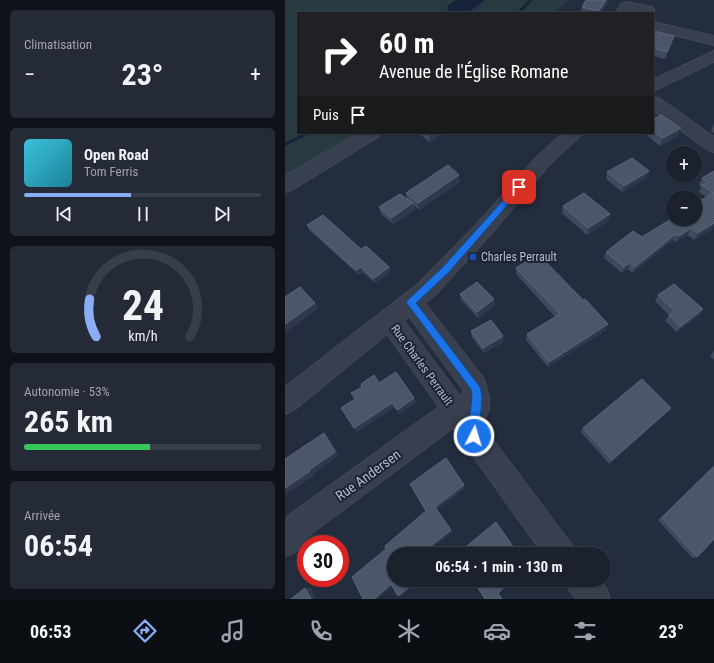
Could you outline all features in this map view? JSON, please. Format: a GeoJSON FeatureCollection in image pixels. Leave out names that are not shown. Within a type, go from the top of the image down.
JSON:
{"type":"FeatureCollection","features":[{"type":"Feature","properties":{"kind":"street"},"geometry":{"type":"LineString","coordinates":[[624,12],[627,6],[647,10],[646,12]]}},
{"type":"Feature","properties":{"kind":"street"},"geometry":{"type":"LineString","coordinates":[[654,26],[714,41]]}},
{"type":"Feature","properties":{"kind":"street"},"geometry":{"type":"LineString","coordinates":[[654,86],[714,56]]}},
{"type":"Feature","properties":{"kind":"street"},"geometry":{"type":"LineString","coordinates":[[654,103],[714,146]]}},
{"type":"Feature","properties":{"kind":"street"},"geometry":{"type":"LineString","coordinates":[[285,185],[370,134]]}},
{"type":"Feature","properties":{"kind":"street"},"geometry":{"type":"LineString","coordinates":[[285,402],[411,302],[446,270],[543,162],[573,134]]}},
{"type":"Feature","properties":{"kind":"street"},"geometry":{"type":"LineString","coordinates":[[411,302],[475,387],[477,395],[474,436]]}},
{"type":"Feature","properties":{"kind":"street","name":"Rue Charles Perrault"},"geometry":{"type":"LineString","coordinates":[[389,320],[556,547]]}},
{"type":"Feature","properties":{"kind":"street","name":"Rue Charles Perrault"},"geometry":{"type":"LineString","coordinates":[[455,411],[468,407],[477,395]]}},
{"type":"Feature","properties":{"kind":"street","name":"Rue Andersen"},"geometry":{"type":"LineString","coordinates":[[285,542],[299,525],[455,411]]}},
{"type":"Feature","properties":{"kind":"street"},"geometry":{"type":"LineString","coordinates":[[586,587],[595,599]]}},
{"type":"Feature","properties":{"kind":"green space"},"geometry":{"type":"Polygon","coordinates":[[[285,0],[568,0],[555,12],[297,12],[297,134],[356,134],[285,175],[285,0]]]}},
{"type":"Feature","properties":{"kind":"water"},"geometry":{"type":"Polygon","coordinates":[[[456,0],[485,0],[476,7],[465,12],[449,12],[447,6],[456,0]]]}},
{"type":"Feature","properties":{"kind":"building"},"geometry":{"type":"Polygon","coordinates":[[[586,0],[606,0],[599,11],[582,7],[586,0]]]}},
{"type":"Feature","properties":{"kind":"building"},"geometry":{"type":"Polygon","coordinates":[[[654,31],[674,36],[667,52],[654,48],[654,31]]]}},
{"type":"Feature","properties":{"kind":"building"},"geometry":{"type":"Polygon","coordinates":[[[661,115],[681,128],[663,138],[654,132],[654,118],[661,115]]]}},
{"type":"Feature","properties":{"kind":"building"},"geometry":{"type":"Polygon","coordinates":[[[632,158],[649,171],[624,186],[607,172],[632,158]]]}},
{"type":"Feature","properties":{"kind":"building"},"geometry":{"type":"Polygon","coordinates":[[[448,165],[459,175],[418,203],[406,193],[448,165]]]}},
{"type":"Feature","properties":{"kind":"building"},"geometry":{"type":"Polygon","coordinates":[[[714,171],[714,217],[712,218],[714,223],[698,233],[691,228],[679,236],[676,234],[635,267],[630,263],[624,267],[606,252],[633,231],[642,237],[666,222],[666,226],[702,226],[702,200],[713,193],[702,185],[708,182],[702,178],[714,171]]]}},
{"type":"Feature","properties":{"kind":"building"},"geometry":{"type":"Polygon","coordinates":[[[584,193],[610,214],[588,228],[563,206],[584,193]]]}},
{"type":"Feature","properties":{"kind":"building"},"geometry":{"type":"Polygon","coordinates":[[[400,194],[413,203],[391,218],[379,207],[400,194]]]}},
{"type":"Feature","properties":{"kind":"building"},"geometry":{"type":"Polygon","coordinates":[[[323,215],[361,249],[366,246],[389,267],[373,279],[361,267],[356,270],[307,225],[323,215]]]}},
{"type":"Feature","properties":{"kind":"building"},"geometry":{"type":"Polygon","coordinates":[[[538,254],[583,300],[585,299],[608,324],[549,362],[527,334],[560,314],[516,268],[538,254]]]}},
{"type":"Feature","properties":{"kind":"building"},"geometry":{"type":"Polygon","coordinates":[[[477,282],[494,299],[477,312],[460,294],[477,282]]]}},
{"type":"Feature","properties":{"kind":"building"},"geometry":{"type":"Polygon","coordinates":[[[674,284],[703,309],[680,327],[669,315],[675,311],[658,295],[674,284]]]}},
{"type":"Feature","properties":{"kind":"building"},"geometry":{"type":"Polygon","coordinates":[[[300,287],[315,303],[285,324],[285,297],[300,287]]]}},
{"type":"Feature","properties":{"kind":"building"},"geometry":{"type":"Polygon","coordinates":[[[491,320],[503,336],[483,348],[471,331],[491,320]]]}},
{"type":"Feature","properties":{"kind":"building"},"geometry":{"type":"Polygon","coordinates":[[[396,372],[414,398],[397,410],[392,403],[354,428],[341,408],[355,399],[351,393],[362,387],[361,384],[374,375],[379,383],[396,372]]]}},
{"type":"Feature","properties":{"kind":"building"},"geometry":{"type":"Polygon","coordinates":[[[642,379],[671,408],[612,460],[583,428],[642,379]]]}},
{"type":"Feature","properties":{"kind":"building"},"geometry":{"type":"Polygon","coordinates":[[[324,433],[335,452],[285,488],[285,459],[324,433]]]}},
{"type":"Feature","properties":{"kind":"building"},"geometry":{"type":"Polygon","coordinates":[[[446,458],[464,485],[435,507],[451,530],[430,547],[387,547],[388,587],[374,599],[363,599],[352,577],[386,549],[385,546],[426,511],[410,484],[446,458]]]}},
{"type":"Feature","properties":{"kind":"building"},"geometry":{"type":"Polygon","coordinates":[[[714,467],[714,539],[697,557],[662,518],[714,467]]]}},
{"type":"Feature","properties":{"kind":"building"},"geometry":{"type":"Polygon","coordinates":[[[496,522],[513,547],[468,547],[496,522]]]}},
{"type":"Feature","properties":{"kind":"building"},"geometry":{"type":"Polygon","coordinates":[[[393,587],[409,587],[398,596],[393,587]]]}},
{"type":"Feature","properties":{"kind":"building"},"geometry":{"type":"Polygon","coordinates":[[[477,587],[504,587],[498,593],[502,599],[485,599],[477,587]]]}},
{"type":"Feature","properties":{"kind":"building"},"geometry":{"type":"Polygon","coordinates":[[[305,588],[311,599],[291,599],[305,588]]]}},
{"type":"Feature","properties":{"kind":"waterway"},"geometry":{"type":"LineString","coordinates":[[519,12],[531,0]]}},
{"type":"Feature","properties":{"kind":"waterway"},"geometry":{"type":"LineString","coordinates":[[285,145],[307,134]]}},
{"type":"Feature","properties":{"kind":"place","name":"Charles Perrault"},"geometry":{"type":"Point","coordinates":[473,257]}},
{"type":"Feature","properties":{"kind":"route"},"geometry":{"type":"LineString","coordinates":[[474,436],[477,397],[475,387],[411,302],[446,270],[483,230],[519,187]]}}]}
